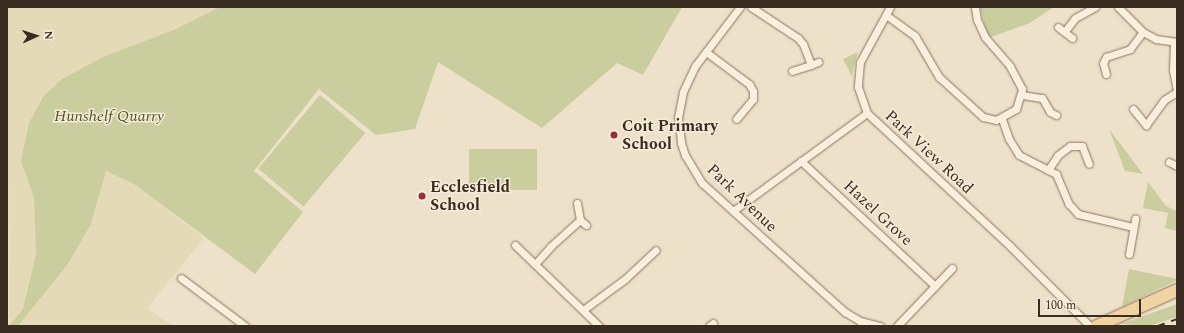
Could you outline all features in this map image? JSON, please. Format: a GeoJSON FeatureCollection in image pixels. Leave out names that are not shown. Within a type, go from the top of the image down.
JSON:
{"type":"FeatureCollection","features":[{"type":"Feature","properties":{"kind":"main road"},"geometry":{"type":"LineString","coordinates":[[1097,326],[1177,290]]}},
{"type":"Feature","properties":{"kind":"street","name":"Park Avenue"},"geometry":{"type":"LineString","coordinates":[[740,7],[706,52],[688,79],[682,97],[678,117],[681,143],[702,182],[733,211],[852,317],[880,326]]}},
{"type":"Feature","properties":{"kind":"street"},"geometry":{"type":"LineString","coordinates":[[751,7],[798,38],[806,52],[810,65]]}},
{"type":"Feature","properties":{"kind":"street"},"geometry":{"type":"LineString","coordinates":[[867,113],[860,95],[858,77],[866,50],[890,7]]}},
{"type":"Feature","properties":{"kind":"street"},"geometry":{"type":"LineString","coordinates":[[886,15],[916,36],[932,68],[950,88],[983,117],[990,120],[1002,119],[1016,109],[1022,95],[1017,75],[991,46],[980,28],[975,7]]}},
{"type":"Feature","properties":{"kind":"street"},"geometry":{"type":"LineString","coordinates":[[1065,31],[1075,18],[1095,7]]}},
{"type":"Feature","properties":{"kind":"street"},"geometry":{"type":"LineString","coordinates":[[1118,7],[1143,32],[1176,42],[1173,70],[1177,91],[1164,100],[1146,125],[1133,109]]}},
{"type":"Feature","properties":{"kind":"street"},"geometry":{"type":"LineString","coordinates":[[1058,27],[1072,38]]}},
{"type":"Feature","properties":{"kind":"street"},"geometry":{"type":"LineString","coordinates":[[1106,74],[1103,62],[1106,57],[1130,49],[1143,32]]}},
{"type":"Feature","properties":{"kind":"street"},"geometry":{"type":"LineString","coordinates":[[706,52],[749,84],[753,91],[753,99],[736,119]]}},
{"type":"Feature","properties":{"kind":"street"},"geometry":{"type":"LineString","coordinates":[[792,71],[818,62]]}},
{"type":"Feature","properties":{"kind":"street"},"geometry":{"type":"LineString","coordinates":[[1022,95],[1042,98],[1050,112],[1056,115]]}},
{"type":"Feature","properties":{"kind":"street","name":"Park View Road"},"geometry":{"type":"LineString","coordinates":[[733,211],[867,113],[1010,246],[1090,326]]}},
{"type":"Feature","properties":{"kind":"street"},"geometry":{"type":"LineString","coordinates":[[1002,119],[1009,139],[1020,155],[1048,170],[1059,178],[1069,204],[1078,214],[1133,227]]}},
{"type":"Feature","properties":{"kind":"street"},"geometry":{"type":"LineString","coordinates":[[1048,170],[1058,155],[1070,146],[1082,146],[1088,164]]}},
{"type":"Feature","properties":{"kind":"street","name":"Hazel Grove"},"geometry":{"type":"LineString","coordinates":[[801,161],[935,286]]}},
{"type":"Feature","properties":{"kind":"street"},"geometry":{"type":"LineString","coordinates":[[1170,162],[1177,166]]}},
{"type":"Feature","properties":{"kind":"street"},"geometry":{"type":"LineString","coordinates":[[577,203],[580,220],[586,225]]}},
{"type":"Feature","properties":{"kind":"street"},"geometry":{"type":"LineString","coordinates":[[1129,254],[1135,219]]}},
{"type":"Feature","properties":{"kind":"street"},"geometry":{"type":"LineString","coordinates":[[535,264],[580,220]]}},
{"type":"Feature","properties":{"kind":"street"},"geometry":{"type":"LineString","coordinates":[[515,245],[599,326]]}},
{"type":"Feature","properties":{"kind":"street"},"geometry":{"type":"LineString","coordinates":[[583,310],[625,280],[656,250]]}},
{"type":"Feature","properties":{"kind":"street"},"geometry":{"type":"LineString","coordinates":[[897,326],[952,268]]}},
{"type":"Feature","properties":{"kind":"street"},"geometry":{"type":"LineString","coordinates":[[181,278],[245,326]]}},
{"type":"Feature","properties":{"kind":"shaded area"},"geometry":{"type":"Polygon","coordinates":[[[7,7],[220,7],[176,29],[103,57],[62,79],[21,161],[34,198],[36,254],[23,309],[9,326],[7,7]]]}},
{"type":"Feature","properties":{"kind":"shaded area"},"geometry":{"type":"Polygon","coordinates":[[[106,171],[134,184],[204,238],[147,308],[173,326],[18,326],[68,264],[91,224],[106,171]]]}},
{"type":"Feature","properties":{"kind":"green space","name":"Hunshelf Quarry"},"geometry":{"type":"Polygon","coordinates":[[[220,7],[682,7],[643,75],[617,63],[542,128],[438,62],[415,129],[376,135],[319,89],[254,171],[303,212],[255,274],[134,184],[106,171],[91,224],[68,264],[18,326],[9,326],[23,309],[36,254],[34,198],[21,161],[29,123],[43,97],[62,79],[103,57],[176,29],[220,7]]]}},
{"type":"Feature","properties":{"kind":"green space"},"geometry":{"type":"Polygon","coordinates":[[[980,7],[1054,7],[1030,23],[991,37],[986,31],[980,7]]]}},
{"type":"Feature","properties":{"kind":"green space"},"geometry":{"type":"Polygon","coordinates":[[[858,52],[855,62],[852,77],[843,59],[858,52]]]}},
{"type":"Feature","properties":{"kind":"green space"},"geometry":{"type":"Polygon","coordinates":[[[320,95],[365,133],[303,206],[258,169],[320,95]]]}},
{"type":"Feature","properties":{"kind":"green space"},"geometry":{"type":"Polygon","coordinates":[[[1109,129],[1143,174],[1125,171],[1109,129]]]}},
{"type":"Feature","properties":{"kind":"green space"},"geometry":{"type":"Polygon","coordinates":[[[469,149],[537,149],[537,190],[469,190],[469,149]]]}},
{"type":"Feature","properties":{"kind":"green space"},"geometry":{"type":"Polygon","coordinates":[[[1148,182],[1166,206],[1176,211],[1177,231],[1165,228],[1168,213],[1143,208],[1148,182]]]}},
{"type":"Feature","properties":{"kind":"green space"},"geometry":{"type":"Polygon","coordinates":[[[1129,269],[1177,279],[1177,280],[1122,307],[1129,269]]]}},
{"type":"Feature","properties":{"kind":"green space"},"geometry":{"type":"Polygon","coordinates":[[[1177,304],[1177,317],[1149,326],[1121,324],[1177,304]]]}},
{"type":"Feature","properties":{"kind":"railway"},"geometry":{"type":"LineString","coordinates":[[1158,326],[1177,319]]}},
{"type":"Feature","properties":{"kind":"place","name":"Coit Primary School"},"geometry":{"type":"Point","coordinates":[614,135]}},
{"type":"Feature","properties":{"kind":"place","name":"Ecclesfield School"},"geometry":{"type":"Point","coordinates":[422,196]}}]}
